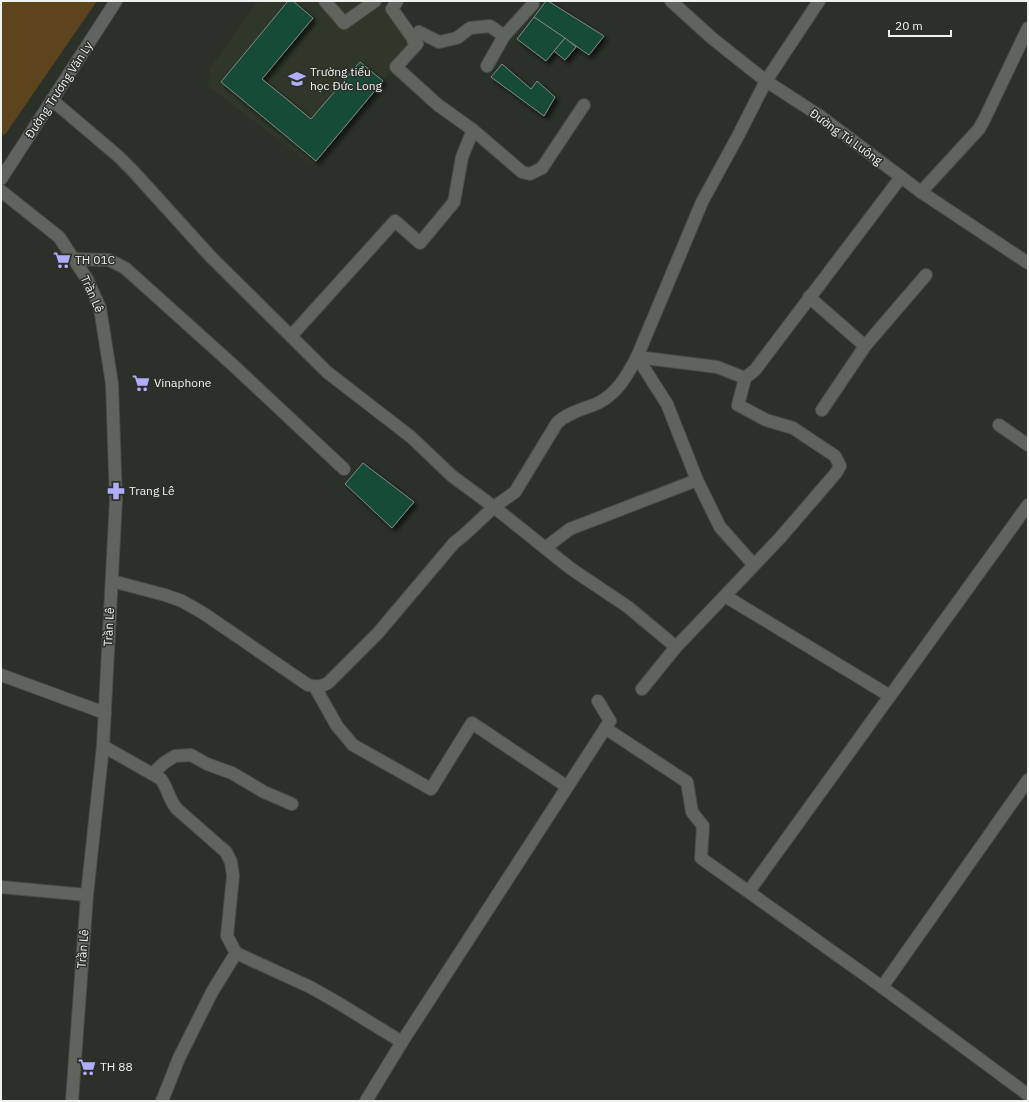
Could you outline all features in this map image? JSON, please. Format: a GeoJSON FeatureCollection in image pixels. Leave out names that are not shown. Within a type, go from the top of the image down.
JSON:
{"type":"FeatureCollection","features":[{"type":"Feature","properties":{"kind":"street","name":"Đường Trương Văn Ly"},"geometry":{"type":"LineString","coordinates":[[1,180],[116,1]]}},
{"type":"Feature","properties":{"kind":"street"},"geometry":{"type":"LineString","coordinates":[[325,1],[344,23],[375,1]]}},
{"type":"Feature","properties":{"kind":"street"},"geometry":{"type":"LineString","coordinates":[[385,1],[396,15]]}},
{"type":"Feature","properties":{"kind":"street"},"geometry":{"type":"LineString","coordinates":[[397,1],[392,9],[417,44],[396,67],[438,105],[473,130],[522,172],[530,174],[542,168],[584,105]]}},
{"type":"Feature","properties":{"kind":"street","name":"Đường Tú Luông"},"geometry":{"type":"LineString","coordinates":[[671,1],[713,39],[766,81],[820,116],[921,192],[1028,263]]}},
{"type":"Feature","properties":{"kind":"street"},"geometry":{"type":"LineString","coordinates":[[112,582],[165,595],[182,601],[204,613],[308,685],[315,687],[322,686],[328,682],[368,643],[454,543],[494,507],[515,492],[557,423],[562,418],[600,402],[617,389],[624,380],[638,356],[702,202],[766,81],[819,1]]}},
{"type":"Feature","properties":{"kind":"street"},"geometry":{"type":"LineString","coordinates":[[487,66],[504,36],[533,4]]}},
{"type":"Feature","properties":{"kind":"street"},"geometry":{"type":"LineString","coordinates":[[414,40],[419,32],[439,42],[457,38],[470,28],[490,26],[504,36]]}},
{"type":"Feature","properties":{"kind":"street"},"geometry":{"type":"LineString","coordinates":[[921,192],[979,129],[1028,28]]}},
{"type":"Feature","properties":{"kind":"street"},"geometry":{"type":"LineString","coordinates":[[52,100],[118,156],[210,256],[327,372],[411,438],[452,476],[494,507],[570,568],[628,607],[676,648]]}},
{"type":"Feature","properties":{"kind":"street"},"geometry":{"type":"LineString","coordinates":[[291,336],[395,221],[420,244],[454,202],[462,157],[473,130]]}},
{"type":"Feature","properties":{"kind":"street"},"geometry":{"type":"LineString","coordinates":[[642,688],[676,648],[780,538],[840,466],[835,456],[793,428],[766,420],[738,405],[745,378],[755,370],[901,177]]}},
{"type":"Feature","properties":{"kind":"street","name":"Trần Lê"},"geometry":{"type":"LineString","coordinates":[[1,191],[59,238],[87,279],[100,308],[112,384],[116,500],[105,713],[103,746],[87,895],[72,1101]]}},
{"type":"Feature","properties":{"kind":"street"},"geometry":{"type":"LineString","coordinates":[[74,260],[109,260],[125,268],[344,469]]}},
{"type":"Feature","properties":{"kind":"street"},"geometry":{"type":"LineString","coordinates":[[822,410],[865,346],[926,275]]}},
{"type":"Feature","properties":{"kind":"street"},"geometry":{"type":"LineString","coordinates":[[809,297],[865,346]]}},
{"type":"Feature","properties":{"kind":"street"},"geometry":{"type":"LineString","coordinates":[[638,356],[717,367],[745,378]]}},
{"type":"Feature","properties":{"kind":"street"},"geometry":{"type":"LineString","coordinates":[[638,356],[667,404],[696,480],[720,528],[754,565]]}},
{"type":"Feature","properties":{"kind":"street"},"geometry":{"type":"LineString","coordinates":[[999,425],[1028,445]]}},
{"type":"Feature","properties":{"kind":"street"},"geometry":{"type":"LineString","coordinates":[[545,548],[570,529],[696,480]]}},
{"type":"Feature","properties":{"kind":"street"},"geometry":{"type":"LineString","coordinates":[[749,891],[1028,505]]}},
{"type":"Feature","properties":{"kind":"street"},"geometry":{"type":"LineString","coordinates":[[725,596],[890,696]]}},
{"type":"Feature","properties":{"kind":"street"},"geometry":{"type":"LineString","coordinates":[[1,675],[105,713]]}},
{"type":"Feature","properties":{"kind":"street"},"geometry":{"type":"LineString","coordinates":[[315,687],[337,726],[353,745],[431,789],[472,723],[566,786]]}},
{"type":"Feature","properties":{"kind":"street"},"geometry":{"type":"LineString","coordinates":[[366,1101],[402,1042],[566,786],[610,721],[598,701]]}},
{"type":"Feature","properties":{"kind":"street"},"geometry":{"type":"LineString","coordinates":[[605,728],[687,782],[692,812],[703,826],[701,858],[882,987],[1025,1096]]}},
{"type":"Feature","properties":{"kind":"street"},"geometry":{"type":"LineString","coordinates":[[103,746],[162,779],[167,788],[171,801],[176,808],[226,852],[232,862],[233,876],[227,936],[236,953],[310,987],[402,1042]]}},
{"type":"Feature","properties":{"kind":"street"},"geometry":{"type":"LineString","coordinates":[[152,774],[164,763],[175,756],[191,755],[207,764],[232,774],[264,792],[292,804]]}},
{"type":"Feature","properties":{"kind":"street"},"geometry":{"type":"LineString","coordinates":[[882,987],[1028,780]]}},
{"type":"Feature","properties":{"kind":"street"},"geometry":{"type":"LineString","coordinates":[[1,887],[87,895]]}},
{"type":"Feature","properties":{"kind":"street"},"geometry":{"type":"LineString","coordinates":[[162,1101],[182,1051],[212,992],[236,953]]}},
{"type":"Feature","properties":{"kind":"shaded area"},"geometry":{"type":"Polygon","coordinates":[[[1,1],[97,1],[4,136],[1,130],[1,1]]]}},
{"type":"Feature","properties":{"kind":"shaded area","name":"Trường tiểu học Đức Long"},"geometry":{"type":"Polygon","coordinates":[[[258,1],[387,1],[384,5],[408,42],[391,70],[322,162],[312,165],[209,87],[211,67],[258,1]]]}},
{"type":"Feature","properties":{"kind":"building"},"geometry":{"type":"Polygon","coordinates":[[[288,1],[293,1],[313,18],[262,79],[311,119],[360,62],[383,81],[316,161],[221,82],[288,1]]]}},
{"type":"Feature","properties":{"kind":"building"},"geometry":{"type":"Polygon","coordinates":[[[546,1],[604,36],[589,55],[534,17],[546,1]]]}},
{"type":"Feature","properties":{"kind":"building"},"geometry":{"type":"Polygon","coordinates":[[[534,17],[565,38],[546,61],[517,39],[534,17]]]}},
{"type":"Feature","properties":{"kind":"building"},"geometry":{"type":"Polygon","coordinates":[[[565,38],[576,47],[565,60],[554,51],[565,38]]]}},
{"type":"Feature","properties":{"kind":"building"},"geometry":{"type":"Polygon","coordinates":[[[502,64],[531,89],[537,81],[555,97],[544,116],[491,77],[502,64]]]}},
{"type":"Feature","properties":{"kind":"building"},"geometry":{"type":"Polygon","coordinates":[[[363,463],[414,502],[392,528],[345,484],[363,463]]]}},
{"type":"Feature","properties":{"kind":"place","name":"Trường tiểu học Đức Long"},"geometry":{"type":"Point","coordinates":[297,79]}},
{"type":"Feature","properties":{"kind":"place","name":"TH 01C"},"geometry":{"type":"Point","coordinates":[62,260]}},
{"type":"Feature","properties":{"kind":"place","name":"Vinaphone"},"geometry":{"type":"Point","coordinates":[141,383]}},
{"type":"Feature","properties":{"kind":"place","name":"Trang Lê"},"geometry":{"type":"Point","coordinates":[116,491]}},
{"type":"Feature","properties":{"kind":"place","name":"TH 88"},"geometry":{"type":"Point","coordinates":[87,1067]}}]}
